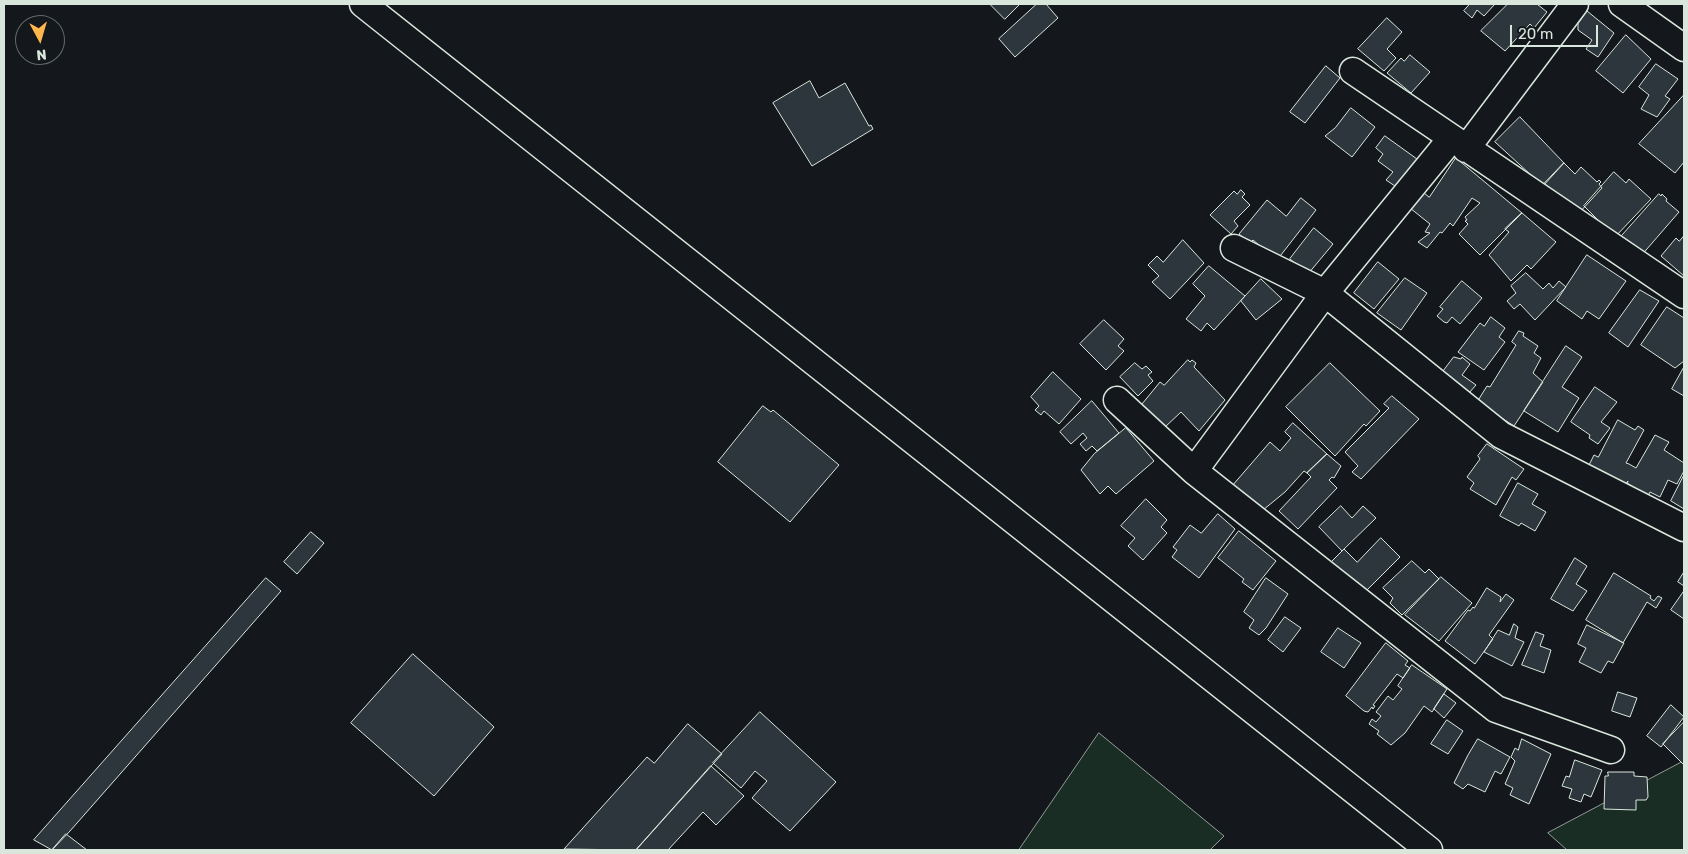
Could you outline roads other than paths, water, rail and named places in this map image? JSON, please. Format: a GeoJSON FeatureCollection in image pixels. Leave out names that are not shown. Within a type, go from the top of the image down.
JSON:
{"type":"FeatureCollection","features":[{"type":"Feature","properties":{"kind":"street"},"geometry":{"type":"LineString","coordinates":[[363,4],[1429,850]]}},
{"type":"Feature","properties":{"kind":"street"},"geometry":{"type":"LineString","coordinates":[[1622,4],[1684,48]]}},
{"type":"Feature","properties":{"kind":"street"},"geometry":{"type":"LineString","coordinates":[[1194,471],[1325,293],[1458,144],[1571,5]]}},
{"type":"Feature","properties":{"kind":"street"},"geometry":{"type":"LineString","coordinates":[[1353,71],[1458,144],[1684,295]]}},
{"type":"Feature","properties":{"kind":"street"},"geometry":{"type":"LineString","coordinates":[[1234,248],[1325,293],[1501,435],[1684,528]]}},
{"type":"Feature","properties":{"kind":"street"},"geometry":{"type":"LineString","coordinates":[[1117,400],[1194,471],[1496,709],[1611,750]]}}]}
